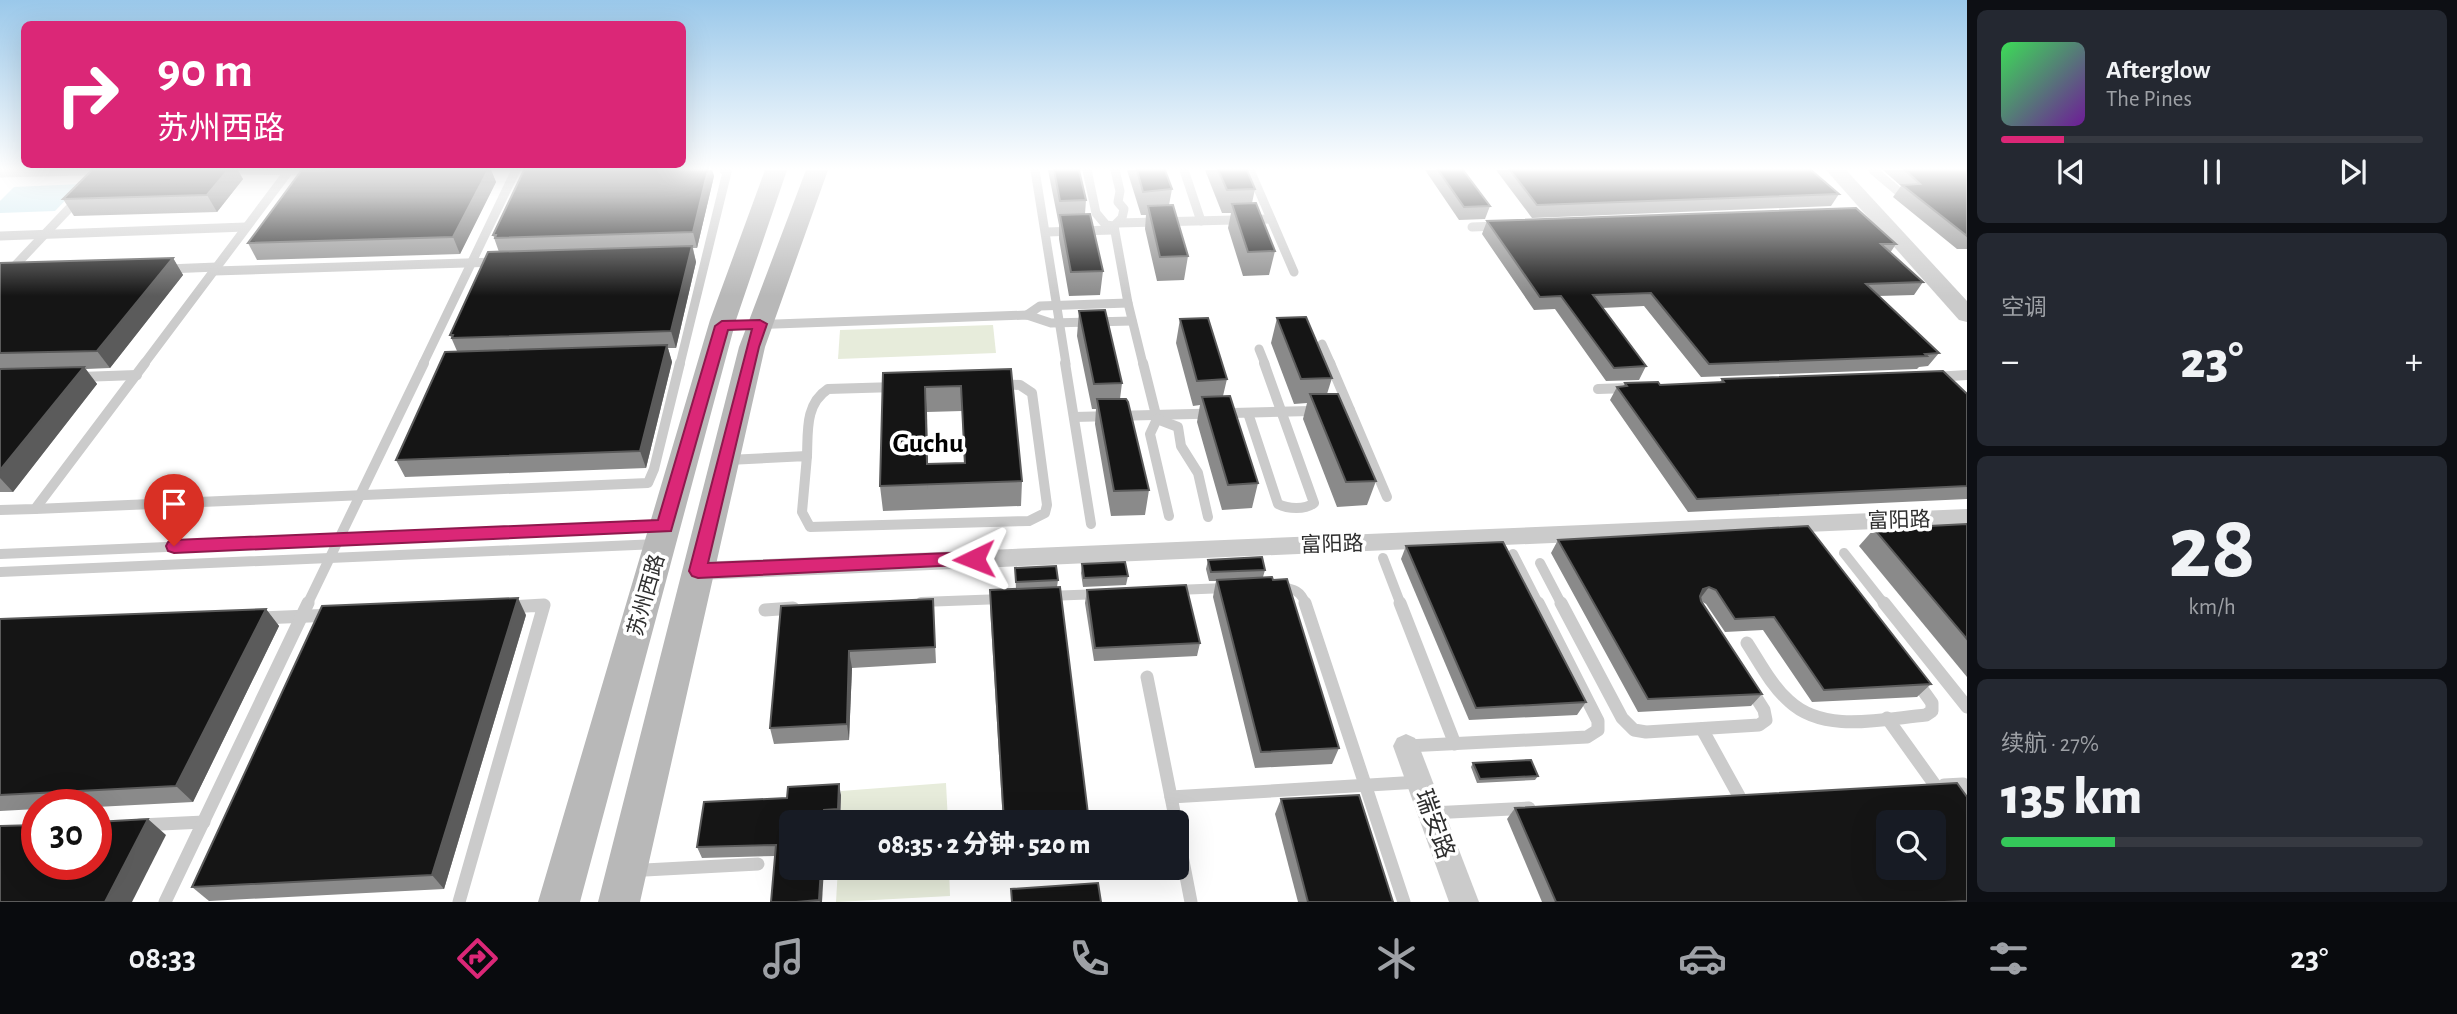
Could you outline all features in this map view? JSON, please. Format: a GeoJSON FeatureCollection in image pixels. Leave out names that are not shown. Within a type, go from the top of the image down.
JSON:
{"type":"FeatureCollection","features":[{"type":"Feature","properties":{"kind":"main road","name":"苏州西路"},"geometry":{"type":"LineString","coordinates":[[559,902],[722,326],[762,212]]}},
{"type":"Feature","properties":{"kind":"main road","name":"苏州西路"},"geometry":{"type":"LineString","coordinates":[[631,895],[652,765],[752,347],[803,212]]}},
{"type":"Feature","properties":{"kind":"street"},"geometry":{"type":"LineString","coordinates":[[1869,212],[1967,315]]}},
{"type":"Feature","properties":{"kind":"street","name":"富阳路"},"geometry":{"type":"LineString","coordinates":[[698,571],[1967,517]]}},
{"type":"Feature","properties":{"kind":"street","name":"瑞安路"},"geometry":{"type":"LineString","coordinates":[[1406,747],[1464,902]]}},
{"type":"Feature","properties":{"kind":"lane"},"geometry":{"type":"LineString","coordinates":[[4,274],[65,212]]}},
{"type":"Feature","properties":{"kind":"lane"},"geometry":{"type":"LineString","coordinates":[[35,509],[257,212]]}},
{"type":"Feature","properties":{"kind":"lane"},"geometry":{"type":"LineString","coordinates":[[165,902],[496,212]]}},
{"type":"Feature","properties":{"kind":"lane"},"geometry":{"type":"LineString","coordinates":[[0,510],[648,483],[654,469],[717,212]]}},
{"type":"Feature","properties":{"kind":"lane"},"geometry":{"type":"LineString","coordinates":[[1042,212],[1091,524]]}},
{"type":"Feature","properties":{"kind":"lane"},"geometry":{"type":"LineString","coordinates":[[1096,212],[1106,225],[1116,227]]}},
{"type":"Feature","properties":{"kind":"lane"},"geometry":{"type":"LineString","coordinates":[[1123,212],[1116,227],[1128,303],[1156,417],[1150,434],[1169,516]]}},
{"type":"Feature","properties":{"kind":"lane"},"geometry":{"type":"LineString","coordinates":[[1198,212],[1201,221]]}},
{"type":"Feature","properties":{"kind":"lane"},"geometry":{"type":"LineString","coordinates":[[1268,212],[1294,272]]}},
{"type":"Feature","properties":{"kind":"lane"},"geometry":{"type":"LineString","coordinates":[[1045,232],[1271,219]]}},
{"type":"Feature","properties":{"kind":"lane"},"geometry":{"type":"LineString","coordinates":[[1472,227],[1508,226]]}},
{"type":"Feature","properties":{"kind":"lane"},"geometry":{"type":"LineString","coordinates":[[0,236],[246,227]]}},
{"type":"Feature","properties":{"kind":"lane"},"geometry":{"type":"LineString","coordinates":[[693,256],[706,255]]}},
{"type":"Feature","properties":{"kind":"lane"},"geometry":{"type":"LineString","coordinates":[[161,269],[513,261]]}},
{"type":"Feature","properties":{"kind":"lane"},"geometry":{"type":"LineString","coordinates":[[4,274],[21,273]]}},
{"type":"Feature","properties":{"kind":"lane"},"geometry":{"type":"LineString","coordinates":[[1027,315],[1041,306],[1056,304],[1128,303]]}},
{"type":"Feature","properties":{"kind":"lane"},"geometry":{"type":"LineString","coordinates":[[722,326],[1027,315],[1041,321],[1059,323],[1132,321]]}},
{"type":"Feature","properties":{"kind":"lane"},"geometry":{"type":"LineString","coordinates":[[1322,344],[1387,497]]}},
{"type":"Feature","properties":{"kind":"lane"},"geometry":{"type":"LineString","coordinates":[[1248,412],[1278,504],[1286,508],[1309,508],[1314,503],[1259,349]]}},
{"type":"Feature","properties":{"kind":"lane"},"geometry":{"type":"LineString","coordinates":[[669,355],[682,355]]}},
{"type":"Feature","properties":{"kind":"lane"},"geometry":{"type":"LineString","coordinates":[[423,363],[437,363]]}},
{"type":"Feature","properties":{"kind":"lane"},"geometry":{"type":"LineString","coordinates":[[68,377],[137,375]]}},
{"type":"Feature","properties":{"kind":"lane"},"geometry":{"type":"LineString","coordinates":[[1926,377],[1967,375]]}},
{"type":"Feature","properties":{"kind":"lane"},"geometry":{"type":"LineString","coordinates":[[910,387],[828,389],[811,405],[802,512],[810,527],[1029,521],[1045,513],[1047,505],[1032,393],[1020,384],[993,384]]}},
{"type":"Feature","properties":{"kind":"lane"},"geometry":{"type":"LineString","coordinates":[[1598,389],[1639,388]]}},
{"type":"Feature","properties":{"kind":"lane"},"geometry":{"type":"LineString","coordinates":[[1074,417],[1350,410]]}},
{"type":"Feature","properties":{"kind":"lane"},"geometry":{"type":"LineString","coordinates":[[1156,417],[1178,427],[1181,446],[1199,473],[1208,517]]}},
{"type":"Feature","properties":{"kind":"lane"},"geometry":{"type":"LineString","coordinates":[[725,460],[807,456]]}},
{"type":"Feature","properties":{"kind":"lane"},"geometry":{"type":"LineString","coordinates":[[0,566],[5,553],[338,540],[662,535]]}},
{"type":"Feature","properties":{"kind":"lane"},"geometry":{"type":"LineString","coordinates":[[0,572],[330,558],[662,535]]}},
{"type":"Feature","properties":{"kind":"lane"},"geometry":{"type":"LineString","coordinates":[[1843,553],[1967,706]]}},
{"type":"Feature","properties":{"kind":"lane"},"geometry":{"type":"LineString","coordinates":[[1406,747],[1587,737],[1598,730],[1598,721],[1513,554]]}},
{"type":"Feature","properties":{"kind":"lane"},"geometry":{"type":"LineString","coordinates":[[1383,558],[1455,744]]}},
{"type":"Feature","properties":{"kind":"lane"},"geometry":{"type":"LineString","coordinates":[[1540,563],[1622,718],[1634,730],[1702,730],[1759,725],[1766,720],[1764,710],[1742,676]]}},
{"type":"Feature","properties":{"kind":"lane"},"geometry":{"type":"LineString","coordinates":[[1259,586],[1285,586],[1302,594],[1404,902]]}},
{"type":"Feature","properties":{"kind":"lane"},"geometry":{"type":"LineString","coordinates":[[1161,591],[1245,587]]}},
{"type":"Feature","properties":{"kind":"lane"},"geometry":{"type":"LineString","coordinates":[[1035,597],[1119,593]]}},
{"type":"Feature","properties":{"kind":"lane"},"geometry":{"type":"LineString","coordinates":[[911,603],[1021,598]]}},
{"type":"Feature","properties":{"kind":"lane"},"geometry":{"type":"LineString","coordinates":[[459,902],[544,605],[491,608]]}},
{"type":"Feature","properties":{"kind":"lane"},"geometry":{"type":"LineString","coordinates":[[765,610],[804,608]]}},
{"type":"Feature","properties":{"kind":"lane"},"geometry":{"type":"LineString","coordinates":[[247,618],[342,614]]}},
{"type":"Feature","properties":{"kind":"lane"},"geometry":{"type":"LineString","coordinates":[[1747,643],[1778,690],[1798,709],[1830,721],[1926,715],[1932,711],[1932,702],[1909,671]]}},
{"type":"Feature","properties":{"kind":"lane"},"geometry":{"type":"LineString","coordinates":[[1147,677],[1173,810]]}},
{"type":"Feature","properties":{"kind":"lane"},"geometry":{"type":"LineString","coordinates":[[1887,718],[1928,785],[1963,784],[1967,789]]}},
{"type":"Feature","properties":{"kind":"lane"},"geometry":{"type":"LineString","coordinates":[[1702,730],[1740,796]]}},
{"type":"Feature","properties":{"kind":"lane"},"geometry":{"type":"LineString","coordinates":[[631,895],[645,870],[652,765]]}},
{"type":"Feature","properties":{"kind":"lane"},"geometry":{"type":"LineString","coordinates":[[1171,797],[1419,782]]}},
{"type":"Feature","properties":{"kind":"lane"},"geometry":{"type":"LineString","coordinates":[[1431,813],[1538,807]]}},
{"type":"Feature","properties":{"kind":"lane"},"geometry":{"type":"LineString","coordinates":[[123,825],[204,822]]}},
{"type":"Feature","properties":{"kind":"lane"},"geometry":{"type":"LineString","coordinates":[[645,870],[758,864]]}},
{"type":"Feature","properties":{"kind":"lane"},"geometry":{"type":"LineString","coordinates":[[1187,880],[1191,902]]}},
{"type":"Feature","properties":{"kind":"green space"},"geometry":{"type":"Polygon","coordinates":[[[993,325],[996,353],[838,359],[840,330],[993,325]]]}},
{"type":"Feature","properties":{"kind":"green space"},"geometry":{"type":"Polygon","coordinates":[[[946,783],[947,810],[840,810],[841,791],[946,783]]]}},
{"type":"Feature","properties":{"kind":"green space"},"geometry":{"type":"Polygon","coordinates":[[[837,880],[949,880],[950,896],[836,902],[837,880]]]}},
{"type":"Feature","properties":{"kind":"building"},"geometry":{"type":"Polygon","coordinates":[[[271,212],[466,212],[453,237],[248,243],[271,212]]]}},
{"type":"Feature","properties":{"kind":"building"},"geometry":{"type":"Polygon","coordinates":[[[504,212],[698,212],[693,232],[495,238],[496,235],[493,235],[504,212]]]}},
{"type":"Feature","properties":{"kind":"building"},"geometry":{"type":"Polygon","coordinates":[[[1149,212],[1175,212],[1188,256],[1160,257],[1149,212]]]}},
{"type":"Feature","properties":{"kind":"building"},"geometry":{"type":"Polygon","coordinates":[[[1235,212],[1260,212],[1275,251],[1248,252],[1235,212]]]}},
{"type":"Feature","properties":{"kind":"building"},"geometry":{"type":"Polygon","coordinates":[[[1740,212],[1861,212],[1896,244],[1881,244],[1923,282],[1866,284],[1939,353],[1925,354],[1927,356],[1709,364],[1651,293],[1593,295],[1646,366],[1614,368],[1561,296],[1540,297],[1487,221],[1740,212]]]}},
{"type":"Feature","properties":{"kind":"building"},"geometry":{"type":"Polygon","coordinates":[[[1937,212],[1967,212],[1967,236],[1937,212]]]}},
{"type":"Feature","properties":{"kind":"building"},"geometry":{"type":"Polygon","coordinates":[[[1090,214],[1103,271],[1071,272],[1060,215],[1090,214]]]}},
{"type":"Feature","properties":{"kind":"building"},"geometry":{"type":"Polygon","coordinates":[[[692,246],[671,331],[452,338],[453,335],[450,335],[488,252],[692,246]]]}},
{"type":"Feature","properties":{"kind":"building"},"geometry":{"type":"Polygon","coordinates":[[[173,258],[97,351],[0,353],[0,263],[173,258]]]}},
{"type":"Feature","properties":{"kind":"building"},"geometry":{"type":"Polygon","coordinates":[[[1105,310],[1122,383],[1094,384],[1079,311],[1105,310]]]}},
{"type":"Feature","properties":{"kind":"building"},"geometry":{"type":"Polygon","coordinates":[[[1306,317],[1332,378],[1301,379],[1277,318],[1306,317]]]}},
{"type":"Feature","properties":{"kind":"building"},"geometry":{"type":"Polygon","coordinates":[[[1208,318],[1227,379],[1197,381],[1180,319],[1208,318]]]}},
{"type":"Feature","properties":{"kind":"building"},"geometry":{"type":"Polygon","coordinates":[[[667,345],[640,451],[396,460],[445,352],[667,345]]]}},
{"type":"Feature","properties":{"kind":"building"},"geometry":{"type":"Polygon","coordinates":[[[84,367],[0,470],[0,369],[84,367]]]}},
{"type":"Feature","properties":{"kind":"building"},"geometry":{"type":"Polygon","coordinates":[[[1011,369],[1022,481],[880,486],[883,373],[1011,369]],[[961,386],[925,387],[927,464],[965,463],[961,386]]]}},
{"type":"Feature","properties":{"kind":"building"},"geometry":{"type":"Polygon","coordinates":[[[1943,371],[1967,394],[1967,486],[1697,499],[1617,387],[1627,386],[1625,383],[1658,382],[1660,385],[1724,382],[1722,379],[1943,371]]]}},
{"type":"Feature","properties":{"kind":"building"},"geometry":{"type":"Polygon","coordinates":[[[1310,394],[1338,394],[1376,481],[1346,482],[1310,394]]]}},
{"type":"Feature","properties":{"kind":"building"},"geometry":{"type":"Polygon","coordinates":[[[1230,396],[1258,483],[1228,485],[1202,397],[1230,396]]]}},
{"type":"Feature","properties":{"kind":"building"},"geometry":{"type":"Polygon","coordinates":[[[1097,399],[1126,399],[1128,402],[1149,490],[1114,491],[1097,399]]]}},
{"type":"Feature","properties":{"kind":"building"},"geometry":{"type":"Polygon","coordinates":[[[1967,524],[1967,639],[1874,529],[1967,524]]]}},
{"type":"Feature","properties":{"kind":"building"},"geometry":{"type":"Polygon","coordinates":[[[1808,526],[1931,684],[1824,690],[1774,617],[1735,619],[1716,590],[1709,587],[1703,589],[1701,601],[1762,694],[1648,699],[1558,540],[1808,526]]]}},
{"type":"Feature","properties":{"kind":"building"},"geometry":{"type":"Polygon","coordinates":[[[1503,542],[1586,702],[1476,708],[1406,546],[1503,542]]]}},
{"type":"Feature","properties":{"kind":"building"},"geometry":{"type":"Polygon","coordinates":[[[1262,557],[1265,570],[1211,572],[1208,560],[1262,557]]]}},
{"type":"Feature","properties":{"kind":"building"},"geometry":{"type":"Polygon","coordinates":[[[1125,562],[1128,576],[1084,578],[1082,564],[1125,562]]]}},
{"type":"Feature","properties":{"kind":"building"},"geometry":{"type":"Polygon","coordinates":[[[1056,566],[1058,580],[1016,582],[1015,568],[1056,566]]]}},
{"type":"Feature","properties":{"kind":"building"},"geometry":{"type":"Polygon","coordinates":[[[1272,577],[1273,580],[1287,579],[1339,748],[1261,752],[1217,580],[1272,577]]]}},
{"type":"Feature","properties":{"kind":"building"},"geometry":{"type":"Polygon","coordinates":[[[1186,585],[1200,643],[1095,648],[1087,590],[1186,585]]]}},
{"type":"Feature","properties":{"kind":"building"},"geometry":{"type":"Polygon","coordinates":[[[1060,587],[1088,810],[1003,810],[990,590],[1060,587]]]}},
{"type":"Feature","properties":{"kind":"building"},"geometry":{"type":"Polygon","coordinates":[[[518,598],[432,875],[192,887],[322,606],[518,598]]]}},
{"type":"Feature","properties":{"kind":"building"},"geometry":{"type":"Polygon","coordinates":[[[933,599],[935,647],[849,651],[847,724],[770,728],[781,606],[933,599]]]}},
{"type":"Feature","properties":{"kind":"building"},"geometry":{"type":"Polygon","coordinates":[[[266,609],[176,786],[21,789],[21,794],[0,795],[0,619],[266,609]]]}},
{"type":"Feature","properties":{"kind":"building"},"geometry":{"type":"Polygon","coordinates":[[[1531,760],[1538,776],[1480,779],[1473,763],[1531,760]]]}},
{"type":"Feature","properties":{"kind":"building"},"geometry":{"type":"Polygon","coordinates":[[[1957,783],[1967,797],[1967,901],[1556,902],[1515,808],[1957,783]]]}},
{"type":"Feature","properties":{"kind":"building"},"geometry":{"type":"Polygon","coordinates":[[[839,784],[838,809],[779,810],[779,880],[820,880],[819,900],[771,902],[776,845],[697,847],[704,802],[787,798],[788,787],[839,784]]]}},
{"type":"Feature","properties":{"kind":"building"},"geometry":{"type":"Polygon","coordinates":[[[1359,795],[1393,902],[1308,902],[1281,799],[1359,795]]]}},
{"type":"Feature","properties":{"kind":"building"},"geometry":{"type":"Polygon","coordinates":[[[148,819],[105,902],[0,902],[0,826],[21,825],[21,880],[112,880],[112,821],[148,819]]]}},
{"type":"Feature","properties":{"kind":"building"},"geometry":{"type":"Polygon","coordinates":[[[1098,883],[1101,902],[1012,902],[1011,889],[1098,883]]]}},
{"type":"Feature","properties":{"kind":"district","name":"Guchu"},"geometry":{"type":"Point","coordinates":[928,442]}},
{"type":"Feature","properties":{"kind":"route"},"geometry":{"type":"LineString","coordinates":[[174,546],[665,526],[722,326],[760,324],[752,347],[698,571],[974,559]]}}]}
